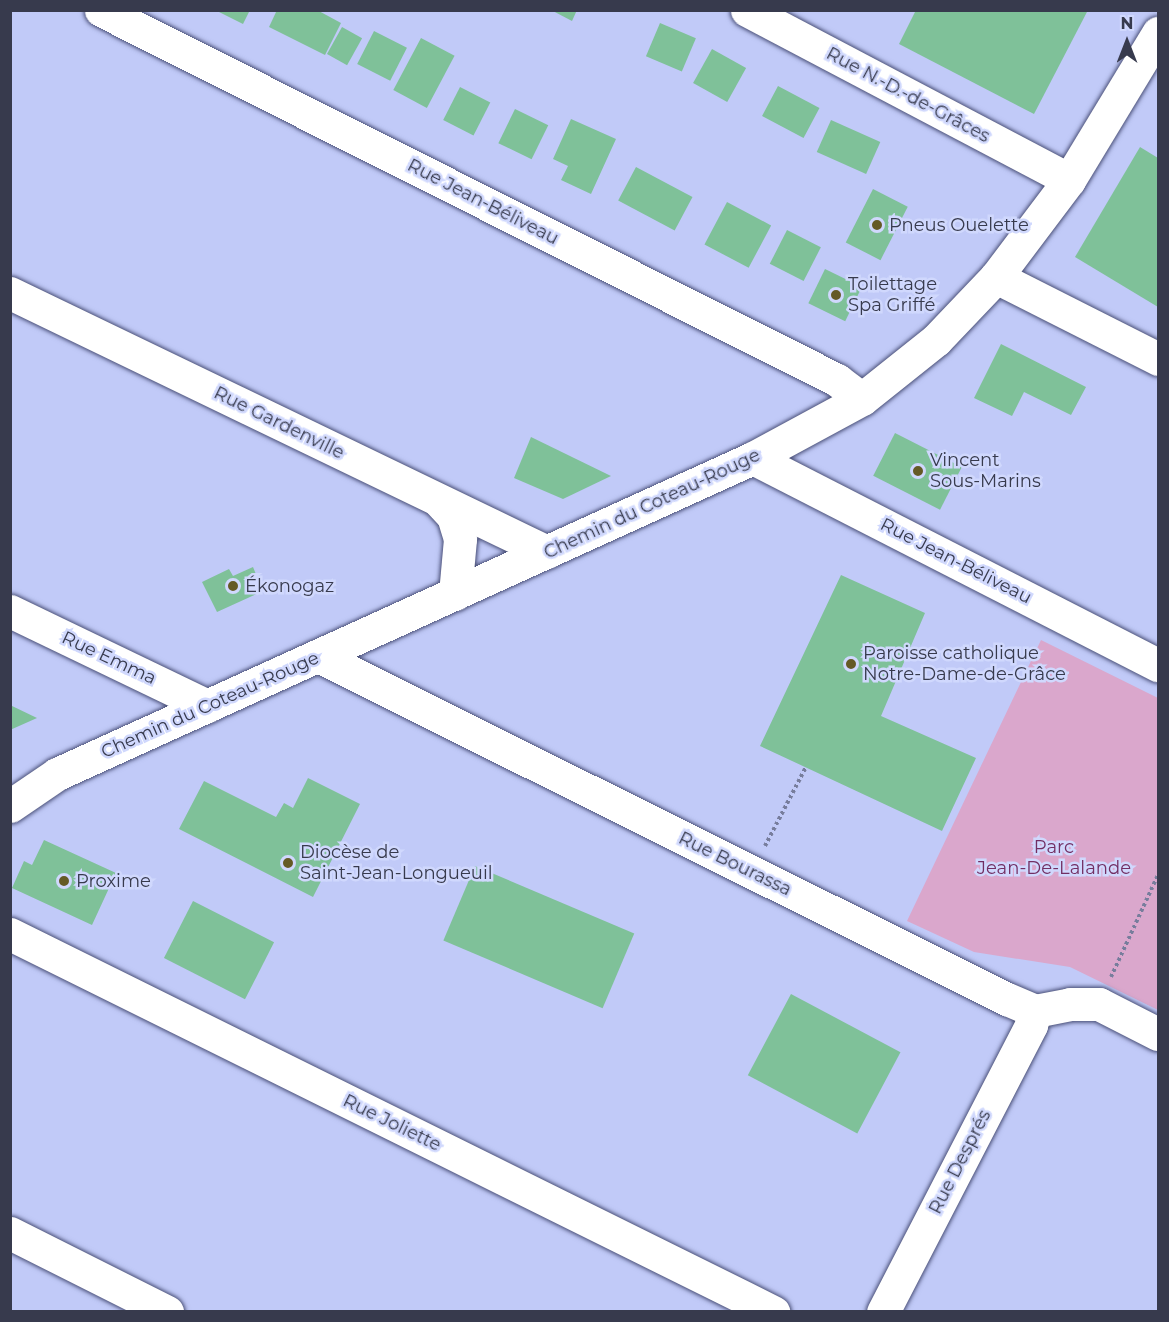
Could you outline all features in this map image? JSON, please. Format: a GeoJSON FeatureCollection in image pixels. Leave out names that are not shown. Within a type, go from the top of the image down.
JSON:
{"type":"FeatureCollection","features":[{"type":"Feature","properties":{"kind":"street","name":"Rue Jean-Béliveau"},"geometry":{"type":"LineString","coordinates":[[101,10],[837,380],[862,399]]}},
{"type":"Feature","properties":{"kind":"street","name":"Rue N.-D.-de-Grâces"},"geometry":{"type":"LineString","coordinates":[[747,10],[1069,180]]}},
{"type":"Feature","properties":{"kind":"street","name":"Chemin du Coteau-Rouge"},"geometry":{"type":"LineString","coordinates":[[10,806],[57,774],[753,458],[862,399],[936,339],[996,277],[1069,180],[1158,33]]}},
{"type":"Feature","properties":{"kind":"street"},"geometry":{"type":"LineString","coordinates":[[996,277],[1158,359]]}},
{"type":"Feature","properties":{"kind":"street","name":"Rue Gardenville"},"geometry":{"type":"LineString","coordinates":[[10,293],[547,552]]}},
{"type":"Feature","properties":{"kind":"street","name":"Rue Jean-Béliveau"},"geometry":{"type":"LineString","coordinates":[[753,458],[1158,665]]}},
{"type":"Feature","properties":{"kind":"street"},"geometry":{"type":"LineString","coordinates":[[438,500],[453,516],[460,539],[455,594]]}},
{"type":"Feature","properties":{"kind":"street","name":"Rue Emma"},"geometry":{"type":"LineString","coordinates":[[10,611],[207,706]]}},
{"type":"Feature","properties":{"kind":"street","name":"Rue Bourassa"},"geometry":{"type":"LineString","coordinates":[[318,656],[1035,1011]]}},
{"type":"Feature","properties":{"kind":"street","name":"Rue Joliette"},"geometry":{"type":"LineString","coordinates":[[10,934],[773,1311]]}},
{"type":"Feature","properties":{"kind":"street"},"geometry":{"type":"LineString","coordinates":[[1035,1011],[1070,1004],[1099,1004],[1158,1034]]}},
{"type":"Feature","properties":{"kind":"street","name":"Rue Després"},"geometry":{"type":"LineString","coordinates":[[883,1311],[1031,1025],[1035,1011]]}},
{"type":"Feature","properties":{"kind":"street"},"geometry":{"type":"LineString","coordinates":[[10,1233],[167,1311]]}},
{"type":"Feature","properties":{"kind":"path"},"geometry":{"type":"LineString","coordinates":[[764,849],[806,767]]}},
{"type":"Feature","properties":{"kind":"path"},"geometry":{"type":"LineString","coordinates":[[1107,986],[1158,875]]}},
{"type":"Feature","properties":{"kind":"green space","name":"Parc Jean-De-Lalande"},"geometry":{"type":"Polygon","coordinates":[[[1041,640],[1158,698],[1158,1010],[1070,967],[974,952],[907,921],[1041,640]]]}},
{"type":"Feature","properties":{"kind":"building"},"geometry":{"type":"Polygon","coordinates":[[[215,10],[250,10],[243,24],[215,10]]]}},
{"type":"Feature","properties":{"kind":"building"},"geometry":{"type":"Polygon","coordinates":[[[277,10],[317,10],[341,23],[325,55],[269,27],[277,10]]]}},
{"type":"Feature","properties":{"kind":"building"},"geometry":{"type":"Polygon","coordinates":[[[551,10],[577,10],[572,21],[551,10]]]}},
{"type":"Feature","properties":{"kind":"building"},"geometry":{"type":"Polygon","coordinates":[[[916,10],[1088,10],[1034,114],[899,44],[916,10]]]}},
{"type":"Feature","properties":{"kind":"building"},"geometry":{"type":"Polygon","coordinates":[[[660,23],[696,38],[682,71],[646,56],[660,23]]]}},
{"type":"Feature","properties":{"kind":"building"},"geometry":{"type":"Polygon","coordinates":[[[342,27],[362,38],[347,65],[327,54],[342,27]]]}},
{"type":"Feature","properties":{"kind":"building"},"geometry":{"type":"Polygon","coordinates":[[[374,31],[407,48],[390,81],[357,64],[374,31]]]}},
{"type":"Feature","properties":{"kind":"building"},"geometry":{"type":"Polygon","coordinates":[[[421,38],[455,56],[427,108],[393,90],[421,38]]]}},
{"type":"Feature","properties":{"kind":"building"},"geometry":{"type":"Polygon","coordinates":[[[712,49],[746,68],[727,102],[693,83],[712,49]]]}},
{"type":"Feature","properties":{"kind":"building"},"geometry":{"type":"Polygon","coordinates":[[[778,86],[819,108],[804,138],[762,116],[778,86]]]}},
{"type":"Feature","properties":{"kind":"building"},"geometry":{"type":"Polygon","coordinates":[[[460,87],[490,102],[473,135],[443,120],[460,87]]]}},
{"type":"Feature","properties":{"kind":"building"},"geometry":{"type":"Polygon","coordinates":[[[515,109],[548,125],[532,159],[498,143],[515,109]]]}},
{"type":"Feature","properties":{"kind":"building"},"geometry":{"type":"Polygon","coordinates":[[[571,119],[616,139],[591,194],[561,180],[568,166],[553,159],[571,119]]]}},
{"type":"Feature","properties":{"kind":"building"},"geometry":{"type":"Polygon","coordinates":[[[831,120],[880,142],[866,174],[817,152],[831,120]]]}},
{"type":"Feature","properties":{"kind":"building"},"geometry":{"type":"Polygon","coordinates":[[[1140,147],[1158,158],[1158,307],[1075,257],[1140,147]]]}},
{"type":"Feature","properties":{"kind":"building"},"geometry":{"type":"Polygon","coordinates":[[[636,167],[693,197],[675,231],[618,201],[636,167]]]}},
{"type":"Feature","properties":{"kind":"building","name":"Pneus Ouelette"},"geometry":{"type":"Polygon","coordinates":[[[873,189],[908,207],[881,260],[846,242],[873,189]]]}},
{"type":"Feature","properties":{"kind":"building"},"geometry":{"type":"Polygon","coordinates":[[[727,202],[771,225],[749,268],[704,244],[727,202]]]}},
{"type":"Feature","properties":{"kind":"building"},"geometry":{"type":"Polygon","coordinates":[[[787,230],[821,247],[804,281],[770,264],[787,230]]]}},
{"type":"Feature","properties":{"kind":"building","name":"Toilettage Spa Griffé"},"geometry":{"type":"Polygon","coordinates":[[[825,269],[862,287],[845,321],[808,303],[825,269]]]}},
{"type":"Feature","properties":{"kind":"building"},"geometry":{"type":"Polygon","coordinates":[[[1001,344],[1086,387],[1071,415],[1024,392],[1012,416],[974,398],[1001,344]]]}},
{"type":"Feature","properties":{"kind":"building","name":"Vincent Sous-Marins"},"geometry":{"type":"Polygon","coordinates":[[[895,433],[962,467],[940,510],[873,476],[895,433]]]}},
{"type":"Feature","properties":{"kind":"building"},"geometry":{"type":"Polygon","coordinates":[[[531,437],[611,476],[563,499],[514,478],[531,437]]]}},
{"type":"Feature","properties":{"kind":"building","name":"Ékonogaz"},"geometry":{"type":"Polygon","coordinates":[[[253,567],[263,591],[217,612],[202,582],[229,569],[233,576],[253,567]]]}},
{"type":"Feature","properties":{"kind":"building","name":"Paroisse catholique Notre-Dame-de-Grâce"},"geometry":{"type":"Polygon","coordinates":[[[841,575],[925,613],[881,716],[976,758],[942,831],[760,746],[841,575]]]}},
{"type":"Feature","properties":{"kind":"building"},"geometry":{"type":"Polygon","coordinates":[[[10,705],[37,718],[10,730],[10,705]]]}},
{"type":"Feature","properties":{"kind":"building","name":"Diocèse de Saint-Jean-Longueuil"},"geometry":{"type":"Polygon","coordinates":[[[308,778],[360,804],[313,897],[179,829],[204,781],[276,817],[284,803],[293,808],[308,778]]]}},
{"type":"Feature","properties":{"kind":"building","name":"Proxime"},"geometry":{"type":"Polygon","coordinates":[[[44,840],[116,873],[92,925],[12,888],[24,861],[32,865],[44,840]]]}},
{"type":"Feature","properties":{"kind":"building"},"geometry":{"type":"Polygon","coordinates":[[[475,866],[634,934],[603,1008],[443,941],[475,866]]]}},
{"type":"Feature","properties":{"kind":"building"},"geometry":{"type":"Polygon","coordinates":[[[193,901],[274,942],[245,999],[164,958],[193,901]]]}},
{"type":"Feature","properties":{"kind":"building"},"geometry":{"type":"Polygon","coordinates":[[[791,994],[900,1052],[857,1133],[748,1075],[791,994]]]}},
{"type":"Feature","properties":{"kind":"place","name":"Pneus Ouelette"},"geometry":{"type":"Point","coordinates":[877,225]}},
{"type":"Feature","properties":{"kind":"place","name":"Toilettage Spa Griffé"},"geometry":{"type":"Point","coordinates":[836,295]}},
{"type":"Feature","properties":{"kind":"place","name":"Vincent Sous-Marins"},"geometry":{"type":"Point","coordinates":[918,471]}},
{"type":"Feature","properties":{"kind":"place","name":"Ékonogaz"},"geometry":{"type":"Point","coordinates":[233,586]}},
{"type":"Feature","properties":{"kind":"place","name":"Paroisse catholique Notre-Dame-de-Grâce"},"geometry":{"type":"Point","coordinates":[851,664]}},
{"type":"Feature","properties":{"kind":"place","name":"Diocèse de Saint-Jean-Longueuil"},"geometry":{"type":"Point","coordinates":[288,863]}},
{"type":"Feature","properties":{"kind":"place","name":"Proxime"},"geometry":{"type":"Point","coordinates":[64,881]}}]}
